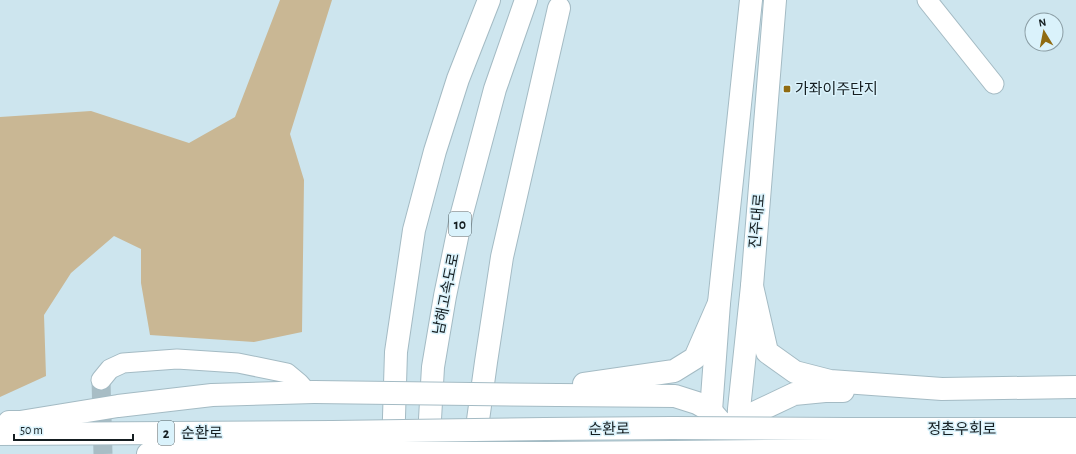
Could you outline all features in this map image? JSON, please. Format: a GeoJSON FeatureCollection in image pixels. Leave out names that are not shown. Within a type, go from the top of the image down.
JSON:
{"type":"FeatureCollection","features":[{"type":"Feature","properties":{"kind":"main road"},"geometry":{"type":"LineString","coordinates":[[393,454],[396,352],[414,230],[435,151],[458,79],[489,0]]}},
{"type":"Feature","properties":{"kind":"main road","name":"남해고속도로"},"geometry":{"type":"LineString","coordinates":[[428,454],[434,367],[445,296],[461,221],[495,89],[526,0]]}},
{"type":"Feature","properties":{"kind":"main road","name":"진주대로"},"geometry":{"type":"LineString","coordinates":[[710,411],[751,0]]}},
{"type":"Feature","properties":{"kind":"main road","name":"진주대로"},"geometry":{"type":"LineString","coordinates":[[727,442],[752,286],[775,0]]}},
{"type":"Feature","properties":{"kind":"main road"},"geometry":{"type":"LineString","coordinates":[[474,454],[487,354],[502,257],[559,8]]}},
{"type":"Feature","properties":{"kind":"main road"},"geometry":{"type":"LineString","coordinates":[[752,286],[767,352],[795,372],[830,382],[942,389]]}},
{"type":"Feature","properties":{"kind":"main road"},"geometry":{"type":"LineString","coordinates":[[563,395],[585,384],[674,370],[690,361],[695,358],[720,303]]}},
{"type":"Feature","properties":{"kind":"main road"},"geometry":{"type":"LineString","coordinates":[[0,423],[20,422],[118,406],[212,395],[311,392],[675,396],[697,403],[710,411],[727,442],[794,394],[825,391],[1076,387]]}},
{"type":"Feature","properties":{"kind":"main road","name":"순환로"},"geometry":{"type":"LineString","coordinates":[[148,454],[545,430],[672,428],[847,439]]}},
{"type":"Feature","properties":{"kind":"main road","name":"정촌우회로"},"geometry":{"type":"LineString","coordinates":[[847,439],[1076,428]]}},
{"type":"Feature","properties":{"kind":"main road","name":"순환로"},"geometry":{"type":"LineString","coordinates":[[0,434],[333,443],[545,453],[672,452],[847,439]]}},
{"type":"Feature","properties":{"kind":"main road","name":"정촌우회로"},"geometry":{"type":"LineString","coordinates":[[847,439],[1076,449]]}},
{"type":"Feature","properties":{"kind":"street"},"geometry":{"type":"LineString","coordinates":[[927,0],[994,84]]}},
{"type":"Feature","properties":{"kind":"street"},"geometry":{"type":"LineString","coordinates":[[102,380],[110,369],[123,364],[177,359],[238,363],[287,373],[311,392]]}},
{"type":"Feature","properties":{"kind":"shaded area"},"geometry":{"type":"Polygon","coordinates":[[[280,0],[332,0],[290,134],[304,180],[302,332],[254,342],[150,335],[141,283],[141,249],[114,236],[71,273],[44,315],[46,376],[0,397],[0,117],[91,111],[189,143],[235,117],[280,0]]]}},
{"type":"Feature","properties":{"kind":"tunnel"},"geometry":{"type":"LineString","coordinates":[[101,380],[103,454]]}},
{"type":"Feature","properties":{"kind":"place","name":"가좌이주단지"},"geometry":{"type":"Point","coordinates":[787,89]}}]}
